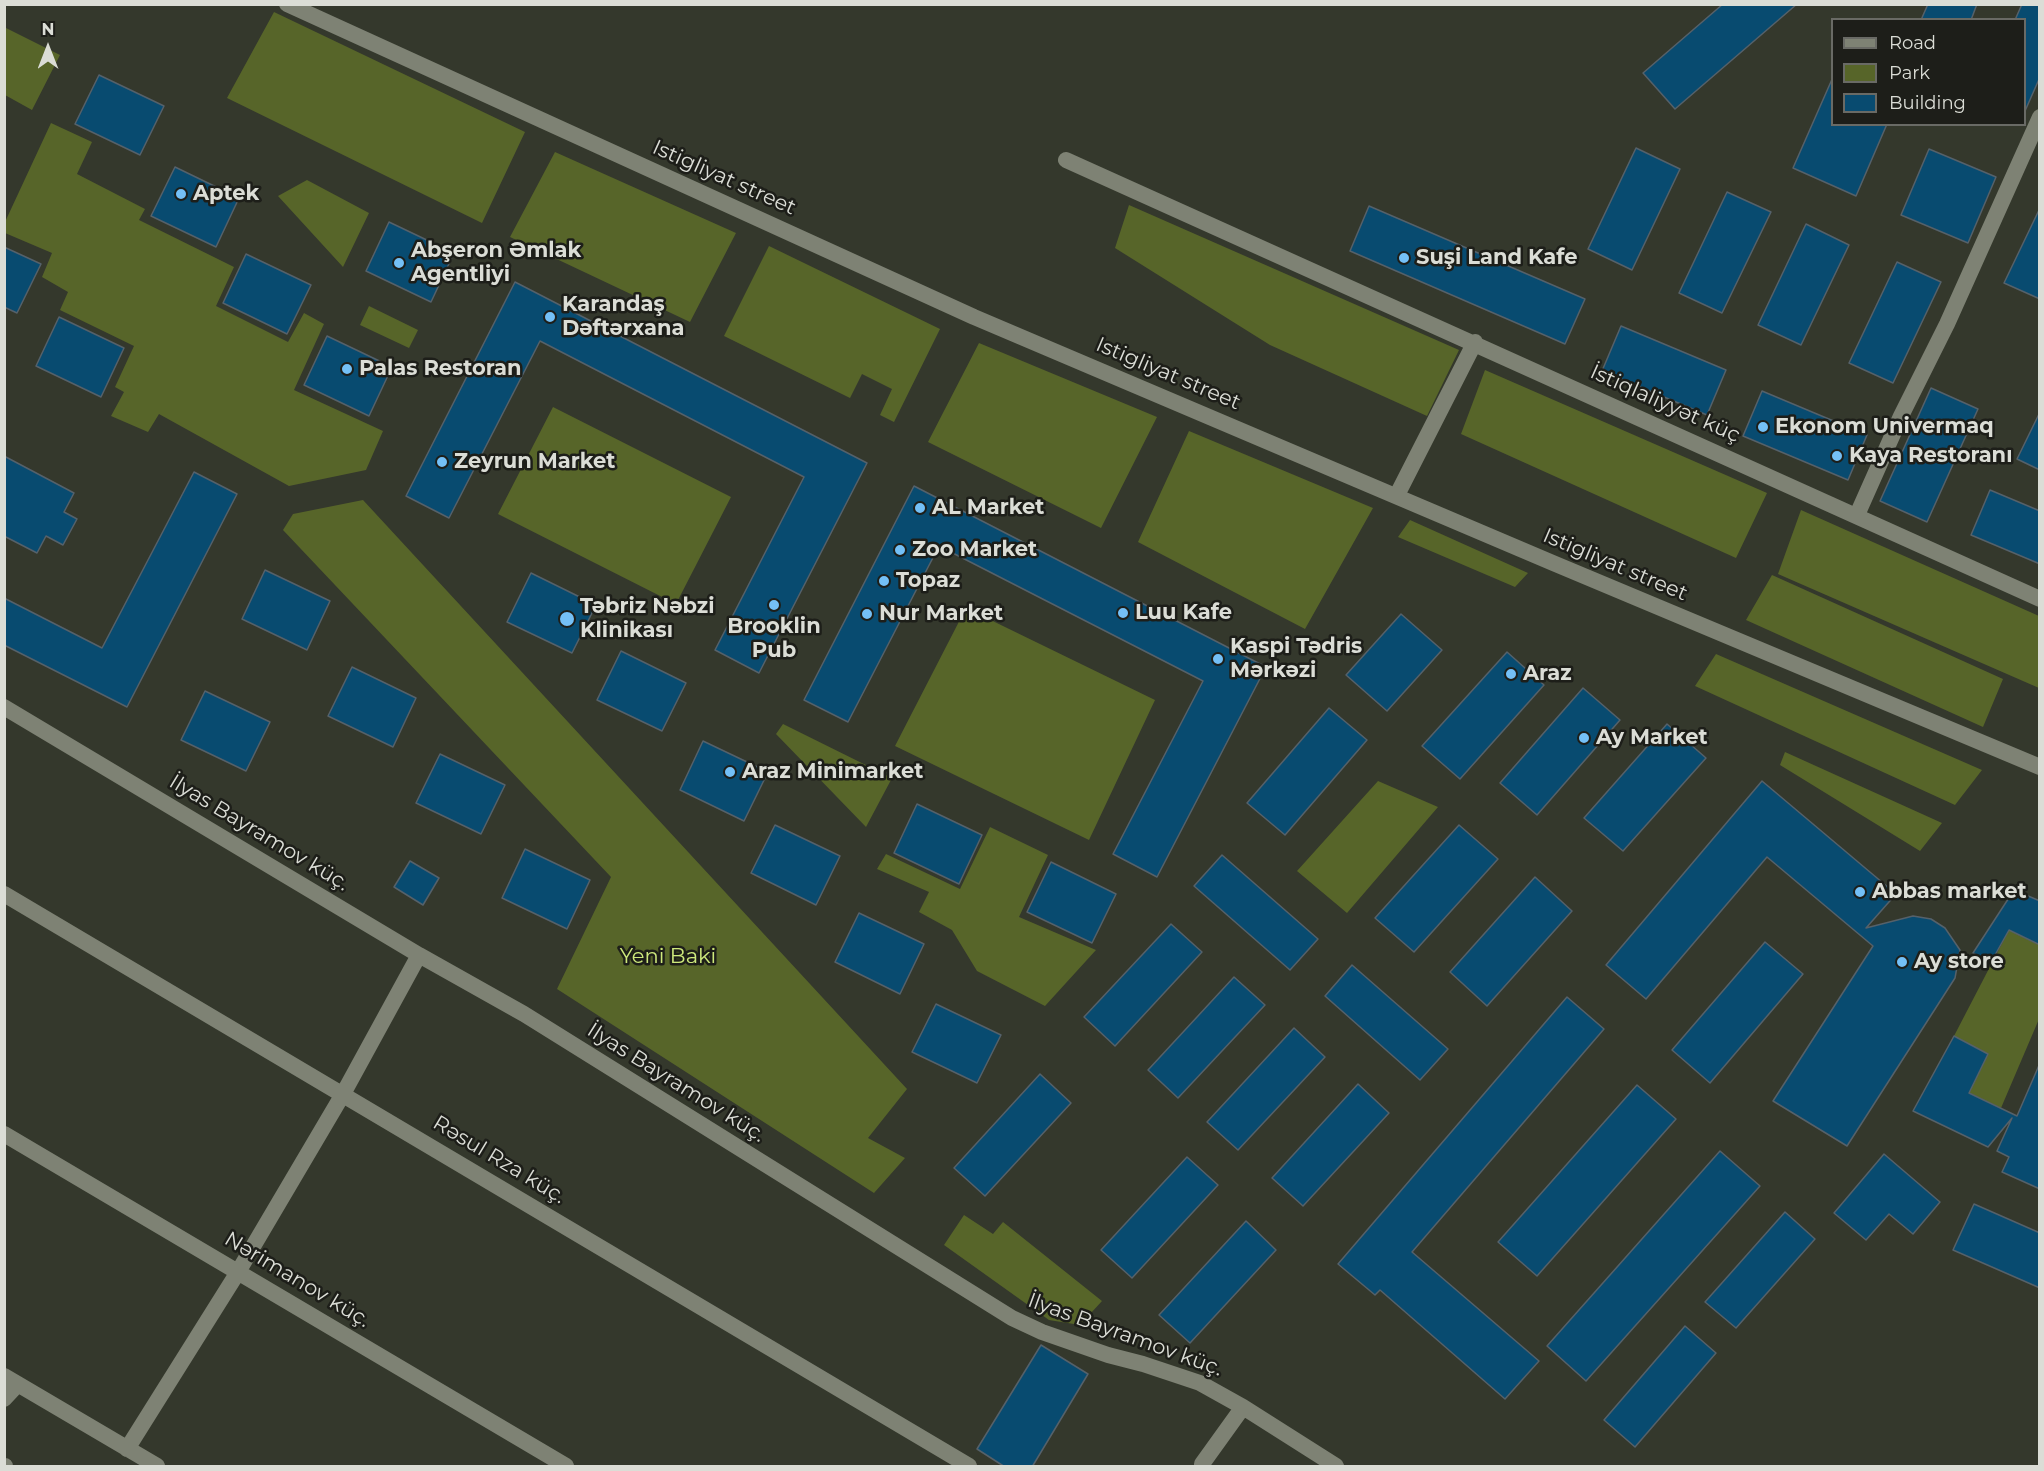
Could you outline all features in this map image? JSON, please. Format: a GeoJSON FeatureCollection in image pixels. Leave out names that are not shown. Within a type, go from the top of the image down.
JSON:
{"type":"FeatureCollection","features":[{"type":"Feature","properties":{"kind":"street","name":"Istigliyat street"},"geometry":{"type":"LineString","coordinates":[[287,4],[974,316],[1564,568],[2040,767]]}},
{"type":"Feature","properties":{"kind":"street"},"geometry":{"type":"LineString","coordinates":[[1857,515],[1901,416],[1947,324],[2040,117]]}},
{"type":"Feature","properties":{"kind":"street","name":"İstiqlaliyyət küç"},"geometry":{"type":"LineString","coordinates":[[1066,160],[1475,342],[1857,515],[1936,554],[2040,599]]}},
{"type":"Feature","properties":{"kind":"street"},"geometry":{"type":"LineString","coordinates":[[1397,495],[1475,342]]}},
{"type":"Feature","properties":{"kind":"street","name":"İlyas Bayramov küç."},"geometry":{"type":"LineString","coordinates":[[4,708],[419,955],[524,1014],[1012,1318],[1042,1332],[1108,1355],[1154,1367],[1200,1383],[1243,1407],[1336,1467]]}},
{"type":"Feature","properties":{"kind":"street","name":"Rəsul Rza küç."},"geometry":{"type":"LineString","coordinates":[[4,894],[969,1467]]}},
{"type":"Feature","properties":{"kind":"street"},"geometry":{"type":"LineString","coordinates":[[127,1449],[238,1272],[343,1094],[419,955]]}},
{"type":"Feature","properties":{"kind":"street","name":"Nərimanov küç."},"geometry":{"type":"LineString","coordinates":[[4,1134],[566,1467]]}},
{"type":"Feature","properties":{"kind":"street"},"geometry":{"type":"LineString","coordinates":[[4,1399],[11,1380],[157,1467]]}},
{"type":"Feature","properties":{"kind":"street"},"geometry":{"type":"LineString","coordinates":[[1202,1464],[1243,1407]]}},
{"type":"Feature","properties":{"kind":"green space"},"geometry":{"type":"Polygon","coordinates":[[[274,12],[525,132],[482,223],[227,98],[274,12]]]}},
{"type":"Feature","properties":{"kind":"green space"},"geometry":{"type":"Polygon","coordinates":[[[4,27],[60,55],[32,110],[5,95],[4,27]]]}},
{"type":"Feature","properties":{"kind":"green space"},"geometry":{"type":"Polygon","coordinates":[[[51,123],[92,142],[77,174],[145,209],[139,220],[234,267],[216,306],[288,342],[304,313],[324,324],[294,390],[383,431],[366,470],[289,486],[159,414],[148,432],[111,416],[124,392],[115,387],[134,346],[60,310],[68,292],[42,277],[52,253],[5,233],[5,222],[51,123]]]}},
{"type":"Feature","properties":{"kind":"green space"},"geometry":{"type":"Polygon","coordinates":[[[555,152],[736,233],[690,322],[510,237],[555,152]]]}},
{"type":"Feature","properties":{"kind":"green space"},"geometry":{"type":"Polygon","coordinates":[[[307,180],[369,213],[343,267],[278,196],[307,180]]]}},
{"type":"Feature","properties":{"kind":"green space"},"geometry":{"type":"Polygon","coordinates":[[[1129,205],[1459,350],[1427,416],[1270,345],[1115,248],[1129,205]]]}},
{"type":"Feature","properties":{"kind":"green space"},"geometry":{"type":"Polygon","coordinates":[[[769,246],[940,329],[894,422],[880,415],[892,389],[862,374],[850,398],[724,336],[769,246]]]}},
{"type":"Feature","properties":{"kind":"green space"},"geometry":{"type":"Polygon","coordinates":[[[369,306],[418,330],[409,348],[360,325],[369,306]]]}},
{"type":"Feature","properties":{"kind":"green space"},"geometry":{"type":"Polygon","coordinates":[[[979,343],[1157,417],[1101,528],[928,442],[979,343]]]}},
{"type":"Feature","properties":{"kind":"green space"},"geometry":{"type":"Polygon","coordinates":[[[1485,370],[1767,493],[1736,558],[1461,434],[1485,370]]]}},
{"type":"Feature","properties":{"kind":"green space"},"geometry":{"type":"Polygon","coordinates":[[[553,407],[731,497],[676,604],[498,514],[553,407]]]}},
{"type":"Feature","properties":{"kind":"green space"},"geometry":{"type":"Polygon","coordinates":[[[1189,431],[1373,508],[1305,629],[1138,542],[1189,431]]]}},
{"type":"Feature","properties":{"kind":"green space","name":"Yeni Baki"},"geometry":{"type":"Polygon","coordinates":[[[363,500],[907,1089],[868,1138],[905,1158],[874,1193],[557,989],[611,877],[283,530],[293,514],[363,500]]]}},
{"type":"Feature","properties":{"kind":"green space"},"geometry":{"type":"Polygon","coordinates":[[[1801,510],[2039,616],[2039,688],[1778,574],[1801,510]]]}},
{"type":"Feature","properties":{"kind":"green space"},"geometry":{"type":"Polygon","coordinates":[[[1410,520],[1528,573],[1515,587],[1398,537],[1410,520]]]}},
{"type":"Feature","properties":{"kind":"green space"},"geometry":{"type":"Polygon","coordinates":[[[1772,575],[2003,679],[1983,727],[1746,620],[1772,575]]]}},
{"type":"Feature","properties":{"kind":"green space"},"geometry":{"type":"Polygon","coordinates":[[[966,608],[1155,700],[1089,840],[895,746],[966,608]]]}},
{"type":"Feature","properties":{"kind":"green space"},"geometry":{"type":"Polygon","coordinates":[[[1716,654],[1982,770],[1955,805],[1695,686],[1716,654]]]}},
{"type":"Feature","properties":{"kind":"green space"},"geometry":{"type":"Polygon","coordinates":[[[783,724],[892,778],[866,827],[776,734],[783,724]]]}},
{"type":"Feature","properties":{"kind":"green space"},"geometry":{"type":"Polygon","coordinates":[[[1785,752],[1942,823],[1920,851],[1780,765],[1785,752]]]}},
{"type":"Feature","properties":{"kind":"green space"},"geometry":{"type":"Polygon","coordinates":[[[1378,781],[1438,807],[1347,913],[1297,871],[1378,781]]]}},
{"type":"Feature","properties":{"kind":"green space"},"geometry":{"type":"Polygon","coordinates":[[[990,827],[1048,855],[1019,917],[1096,950],[1045,1006],[977,971],[952,930],[919,912],[929,892],[877,869],[886,854],[960,889],[990,827]]]}},
{"type":"Feature","properties":{"kind":"green space"},"geometry":{"type":"Polygon","coordinates":[[[2009,930],[2039,945],[2039,1019],[2001,1108],[1969,1093],[1988,1054],[1954,1036],[2009,930]]]}},
{"type":"Feature","properties":{"kind":"green space"},"geometry":{"type":"Polygon","coordinates":[[[964,1215],[993,1234],[1003,1222],[1102,1301],[1080,1325],[1049,1320],[944,1245],[964,1215]]]}},
{"type":"Feature","properties":{"kind":"building"},"geometry":{"type":"Polygon","coordinates":[[[1723,4],[1797,4],[1675,109],[1643,73],[1723,4]]]}},
{"type":"Feature","properties":{"kind":"building"},"geometry":{"type":"Polygon","coordinates":[[[1928,4],[1977,4],[1972,18],[1922,18],[1928,4]]]}},
{"type":"Feature","properties":{"kind":"building"},"geometry":{"type":"Polygon","coordinates":[[[2022,4],[2040,4],[2040,77],[2026,109],[2026,18],[2016,18],[2022,4]]]}},
{"type":"Feature","properties":{"kind":"building"},"geometry":{"type":"Polygon","coordinates":[[[99,75],[164,106],[140,155],[75,124],[99,75]]]}},
{"type":"Feature","properties":{"kind":"building"},"geometry":{"type":"Polygon","coordinates":[[[1831,82],[1831,126],[1886,126],[1856,196],[1793,168],[1831,82]]]}},
{"type":"Feature","properties":{"kind":"building"},"geometry":{"type":"Polygon","coordinates":[[[1636,148],[1680,169],[1632,270],[1588,249],[1636,148]]]}},
{"type":"Feature","properties":{"kind":"building"},"geometry":{"type":"Polygon","coordinates":[[[1929,149],[1996,177],[1968,243],[1901,215],[1929,149]]]}},
{"type":"Feature","properties":{"kind":"building"},"geometry":{"type":"Polygon","coordinates":[[[175,167],[239,198],[216,247],[151,216],[175,167]]]}},
{"type":"Feature","properties":{"kind":"building"},"geometry":{"type":"Polygon","coordinates":[[[1727,192],[1771,212],[1722,313],[1679,293],[1727,192]]]}},
{"type":"Feature","properties":{"kind":"building"},"geometry":{"type":"Polygon","coordinates":[[[1369,206],[1585,299],[1565,344],[1350,251],[1369,206]]]}},
{"type":"Feature","properties":{"kind":"building"},"geometry":{"type":"Polygon","coordinates":[[[2040,208],[2040,299],[2004,283],[2040,208]]]}},
{"type":"Feature","properties":{"kind":"building"},"geometry":{"type":"Polygon","coordinates":[[[389,222],[454,253],[431,302],[366,271],[389,222]]]}},
{"type":"Feature","properties":{"kind":"building"},"geometry":{"type":"Polygon","coordinates":[[[1806,224],[1849,245],[1801,345],[1758,325],[1806,224]]]}},
{"type":"Feature","properties":{"kind":"building"},"geometry":{"type":"Polygon","coordinates":[[[4,247],[41,264],[17,313],[4,307],[4,247]]]}},
{"type":"Feature","properties":{"kind":"building"},"geometry":{"type":"Polygon","coordinates":[[[246,254],[311,285],[287,334],[223,303],[246,254]]]}},
{"type":"Feature","properties":{"kind":"building"},"geometry":{"type":"Polygon","coordinates":[[[1897,262],[1941,282],[1893,383],[1849,363],[1897,262]]]}},
{"type":"Feature","properties":{"kind":"building"},"geometry":{"type":"Polygon","coordinates":[[[515,282],[867,463],[759,673],[715,650],[804,477],[540,341],[449,518],[406,496],[515,282]]]}},
{"type":"Feature","properties":{"kind":"building"},"geometry":{"type":"Polygon","coordinates":[[[59,317],[124,348],[101,397],[36,366],[59,317]]]}},
{"type":"Feature","properties":{"kind":"building"},"geometry":{"type":"Polygon","coordinates":[[[1621,326],[1726,370],[1707,415],[1602,371],[1621,326]]]}},
{"type":"Feature","properties":{"kind":"building"},"geometry":{"type":"Polygon","coordinates":[[[327,336],[392,367],[369,416],[304,385],[327,336]]]}},
{"type":"Feature","properties":{"kind":"building"},"geometry":{"type":"Polygon","coordinates":[[[1931,388],[1978,409],[1927,522],[1880,501],[1931,388]]]}},
{"type":"Feature","properties":{"kind":"building"},"geometry":{"type":"Polygon","coordinates":[[[1762,391],[1867,435],[1848,480],[1743,436],[1762,391]]]}},
{"type":"Feature","properties":{"kind":"building"},"geometry":{"type":"Polygon","coordinates":[[[2040,412],[2040,470],[2017,459],[2040,412]]]}},
{"type":"Feature","properties":{"kind":"building"},"geometry":{"type":"Polygon","coordinates":[[[4,456],[74,493],[64,512],[77,519],[63,545],[46,536],[37,553],[4,536],[4,456]]]}},
{"type":"Feature","properties":{"kind":"building"},"geometry":{"type":"Polygon","coordinates":[[[194,472],[237,494],[127,707],[4,645],[4,598],[102,648],[194,472]]]}},
{"type":"Feature","properties":{"kind":"building"},"geometry":{"type":"Polygon","coordinates":[[[914,486],[1266,667],[1157,877],[1113,854],[1203,681],[939,546],[848,722],[804,700],[914,486]]]}},
{"type":"Feature","properties":{"kind":"building"},"geometry":{"type":"Polygon","coordinates":[[[1990,490],[2040,511],[2040,564],[1971,535],[1990,490]]]}},
{"type":"Feature","properties":{"kind":"building"},"geometry":{"type":"Polygon","coordinates":[[[265,570],[330,601],[307,650],[242,619],[265,570]]]}},
{"type":"Feature","properties":{"kind":"building"},"geometry":{"type":"Polygon","coordinates":[[[531,573],[596,605],[572,653],[507,622],[531,573]]]}},
{"type":"Feature","properties":{"kind":"building"},"geometry":{"type":"Polygon","coordinates":[[[1401,614],[1442,650],[1387,711],[1346,675],[1401,614]]]}},
{"type":"Feature","properties":{"kind":"building"},"geometry":{"type":"Polygon","coordinates":[[[621,651],[686,683],[662,731],[597,700],[621,651]]]}},
{"type":"Feature","properties":{"kind":"building"},"geometry":{"type":"Polygon","coordinates":[[[1507,652],[1544,685],[1460,779],[1422,746],[1507,652]]]}},
{"type":"Feature","properties":{"kind":"building"},"geometry":{"type":"Polygon","coordinates":[[[352,667],[416,698],[393,747],[328,716],[352,667]]]}},
{"type":"Feature","properties":{"kind":"building"},"geometry":{"type":"Polygon","coordinates":[[[1583,688],[1620,720],[1537,815],[1500,783],[1583,688]]]}},
{"type":"Feature","properties":{"kind":"building"},"geometry":{"type":"Polygon","coordinates":[[[205,691],[270,722],[246,771],[181,740],[205,691]]]}},
{"type":"Feature","properties":{"kind":"building"},"geometry":{"type":"Polygon","coordinates":[[[1329,708],[1367,740],[1285,835],[1247,803],[1329,708]]]}},
{"type":"Feature","properties":{"kind":"building"},"geometry":{"type":"Polygon","coordinates":[[[1667,724],[1706,758],[1623,851],[1584,818],[1667,724]]]}},
{"type":"Feature","properties":{"kind":"building"},"geometry":{"type":"Polygon","coordinates":[[[703,741],[768,772],[744,821],[680,790],[703,741]]]}},
{"type":"Feature","properties":{"kind":"building"},"geometry":{"type":"Polygon","coordinates":[[[440,754],[505,785],[481,834],[416,803],[440,754]]]}},
{"type":"Feature","properties":{"kind":"building"},"geometry":{"type":"Polygon","coordinates":[[[1762,781],[1896,894],[1866,928],[1913,916],[1931,919],[1945,928],[1960,950],[1955,978],[1847,1146],[1773,1101],[1873,946],[1767,857],[1646,999],[1606,965],[1762,781]]]}},
{"type":"Feature","properties":{"kind":"building"},"geometry":{"type":"Polygon","coordinates":[[[917,804],[982,835],[959,884],[894,853],[917,804]]]}},
{"type":"Feature","properties":{"kind":"building"},"geometry":{"type":"Polygon","coordinates":[[[775,825],[840,856],[816,905],[751,873],[775,825]]]}},
{"type":"Feature","properties":{"kind":"building"},"geometry":{"type":"Polygon","coordinates":[[[1459,825],[1498,859],[1414,952],[1375,918],[1459,825]]]}},
{"type":"Feature","properties":{"kind":"building"},"geometry":{"type":"Polygon","coordinates":[[[525,849],[590,880],[567,929],[502,898],[525,849]]]}},
{"type":"Feature","properties":{"kind":"building"},"geometry":{"type":"Polygon","coordinates":[[[1222,855],[1318,939],[1290,970],[1194,886],[1222,855]]]}},
{"type":"Feature","properties":{"kind":"building"},"geometry":{"type":"Polygon","coordinates":[[[410,861],[439,878],[423,905],[394,887],[410,861]]]}},
{"type":"Feature","properties":{"kind":"building"},"geometry":{"type":"Polygon","coordinates":[[[1051,862],[1116,894],[1092,943],[1027,912],[1051,862]]]}},
{"type":"Feature","properties":{"kind":"building"},"geometry":{"type":"Polygon","coordinates":[[[1535,877],[1572,911],[1487,1006],[1450,972],[1535,877]]]}},
{"type":"Feature","properties":{"kind":"building"},"geometry":{"type":"Polygon","coordinates":[[[2014,890],[2040,901],[2040,945],[2009,930],[1990,964],[1973,953],[2014,890]]]}},
{"type":"Feature","properties":{"kind":"building"},"geometry":{"type":"Polygon","coordinates":[[[859,913],[924,944],[900,994],[835,962],[859,913]]]}},
{"type":"Feature","properties":{"kind":"building"},"geometry":{"type":"Polygon","coordinates":[[[1171,924],[1202,952],[1115,1046],[1084,1017],[1171,924]]]}},
{"type":"Feature","properties":{"kind":"building"},"geometry":{"type":"Polygon","coordinates":[[[1765,942],[1803,974],[1710,1083],[1672,1050],[1765,942]]]}},
{"type":"Feature","properties":{"kind":"building"},"geometry":{"type":"Polygon","coordinates":[[[1352,965],[1448,1049],[1420,1080],[1325,996],[1352,965]]]}},
{"type":"Feature","properties":{"kind":"building"},"geometry":{"type":"Polygon","coordinates":[[[1234,977],[1265,1005],[1178,1098],[1148,1070],[1234,977]]]}},
{"type":"Feature","properties":{"kind":"building"},"geometry":{"type":"Polygon","coordinates":[[[1567,997],[1604,1029],[1412,1252],[1539,1361],[1505,1399],[1380,1290],[1375,1295],[1338,1264],[1567,997]]]}},
{"type":"Feature","properties":{"kind":"building"},"geometry":{"type":"Polygon","coordinates":[[[936,1004],[1001,1035],[977,1083],[912,1052],[936,1004]]]}},
{"type":"Feature","properties":{"kind":"building"},"geometry":{"type":"Polygon","coordinates":[[[1294,1028],[1325,1057],[1238,1150],[1207,1122],[1294,1028]]]}},
{"type":"Feature","properties":{"kind":"building"},"geometry":{"type":"Polygon","coordinates":[[[1954,1036],[1988,1054],[1969,1093],[2017,1116],[2040,1063],[2040,1189],[2002,1172],[2009,1157],[1997,1151],[2012,1118],[1988,1147],[1913,1111],[1954,1036]]]}},
{"type":"Feature","properties":{"kind":"building"},"geometry":{"type":"Polygon","coordinates":[[[1040,1074],[1071,1103],[985,1196],[954,1168],[1040,1074]]]}},
{"type":"Feature","properties":{"kind":"building"},"geometry":{"type":"Polygon","coordinates":[[[1358,1084],[1389,1113],[1303,1206],[1272,1178],[1358,1084]]]}},
{"type":"Feature","properties":{"kind":"building"},"geometry":{"type":"Polygon","coordinates":[[[1637,1085],[1676,1119],[1537,1276],[1498,1242],[1637,1085]]]}},
{"type":"Feature","properties":{"kind":"building"},"geometry":{"type":"Polygon","coordinates":[[[1720,1151],[1760,1186],[1586,1381],[1547,1346],[1720,1151]]]}},
{"type":"Feature","properties":{"kind":"building"},"geometry":{"type":"Polygon","coordinates":[[[1884,1154],[1940,1202],[1913,1234],[1889,1214],[1866,1240],[1834,1213],[1884,1154]]]}},
{"type":"Feature","properties":{"kind":"building"},"geometry":{"type":"Polygon","coordinates":[[[1187,1157],[1218,1185],[1132,1278],[1101,1250],[1187,1157]]]}},
{"type":"Feature","properties":{"kind":"building"},"geometry":{"type":"Polygon","coordinates":[[[1974,1204],[2040,1233],[2040,1288],[1953,1250],[1974,1204]]]}},
{"type":"Feature","properties":{"kind":"building"},"geometry":{"type":"Polygon","coordinates":[[[1785,1212],[1815,1239],[1736,1328],[1705,1302],[1785,1212]]]}},
{"type":"Feature","properties":{"kind":"building"},"geometry":{"type":"Polygon","coordinates":[[[1246,1221],[1276,1250],[1190,1343],[1159,1315],[1246,1221]]]}},
{"type":"Feature","properties":{"kind":"building"},"geometry":{"type":"Polygon","coordinates":[[[1685,1326],[1716,1353],[1635,1447],[1604,1420],[1685,1326]]]}},
{"type":"Feature","properties":{"kind":"building"},"geometry":{"type":"Polygon","coordinates":[[[1041,1345],[1088,1374],[1032,1467],[1005,1467],[977,1449],[1041,1345]]]}},
{"type":"Feature","properties":{"kind":"place","name":"Aptek"},"geometry":{"type":"Point","coordinates":[181,194]}},
{"type":"Feature","properties":{"kind":"place","name":"Suşi Land Kafe"},"geometry":{"type":"Point","coordinates":[1404,258]}},
{"type":"Feature","properties":{"kind":"place","name":"Abşeron Əmlak Agentliyi"},"geometry":{"type":"Point","coordinates":[399,263]}},
{"type":"Feature","properties":{"kind":"place","name":"Karandaş Dəftərxana"},"geometry":{"type":"Point","coordinates":[550,317]}},
{"type":"Feature","properties":{"kind":"place","name":"Palas Restoran"},"geometry":{"type":"Point","coordinates":[347,369]}},
{"type":"Feature","properties":{"kind":"place","name":"Ekonom Univermaq"},"geometry":{"type":"Point","coordinates":[1763,427]}},
{"type":"Feature","properties":{"kind":"place","name":"Kaya Restoranı"},"geometry":{"type":"Point","coordinates":[1837,456]}},
{"type":"Feature","properties":{"kind":"place","name":"Zeyrun Market"},"geometry":{"type":"Point","coordinates":[442,462]}},
{"type":"Feature","properties":{"kind":"place","name":"AL Market"},"geometry":{"type":"Point","coordinates":[920,508]}},
{"type":"Feature","properties":{"kind":"place","name":"Zoo Market"},"geometry":{"type":"Point","coordinates":[900,550]}},
{"type":"Feature","properties":{"kind":"place","name":"Topaz"},"geometry":{"type":"Point","coordinates":[884,581]}},
{"type":"Feature","properties":{"kind":"place","name":"Brooklin Pub"},"geometry":{"type":"Point","coordinates":[774,605]}},
{"type":"Feature","properties":{"kind":"place","name":"Luu Kafe"},"geometry":{"type":"Point","coordinates":[1123,613]}},
{"type":"Feature","properties":{"kind":"place","name":"Nur Market"},"geometry":{"type":"Point","coordinates":[867,614]}},
{"type":"Feature","properties":{"kind":"place","name":"Təbriz Nəbzi Klinikası"},"geometry":{"type":"Point","coordinates":[567,619]}},
{"type":"Feature","properties":{"kind":"place","name":"Kaspi Tədris Mərkəzi"},"geometry":{"type":"Point","coordinates":[1218,659]}},
{"type":"Feature","properties":{"kind":"place","name":"Araz"},"geometry":{"type":"Point","coordinates":[1511,674]}},
{"type":"Feature","properties":{"kind":"place","name":"Ay Market"},"geometry":{"type":"Point","coordinates":[1584,738]}},
{"type":"Feature","properties":{"kind":"place","name":"Araz Minimarket"},"geometry":{"type":"Point","coordinates":[730,772]}},
{"type":"Feature","properties":{"kind":"place","name":"Abbas market"},"geometry":{"type":"Point","coordinates":[1860,892]}},
{"type":"Feature","properties":{"kind":"place","name":"Ay store"},"geometry":{"type":"Point","coordinates":[1902,962]}}]}
